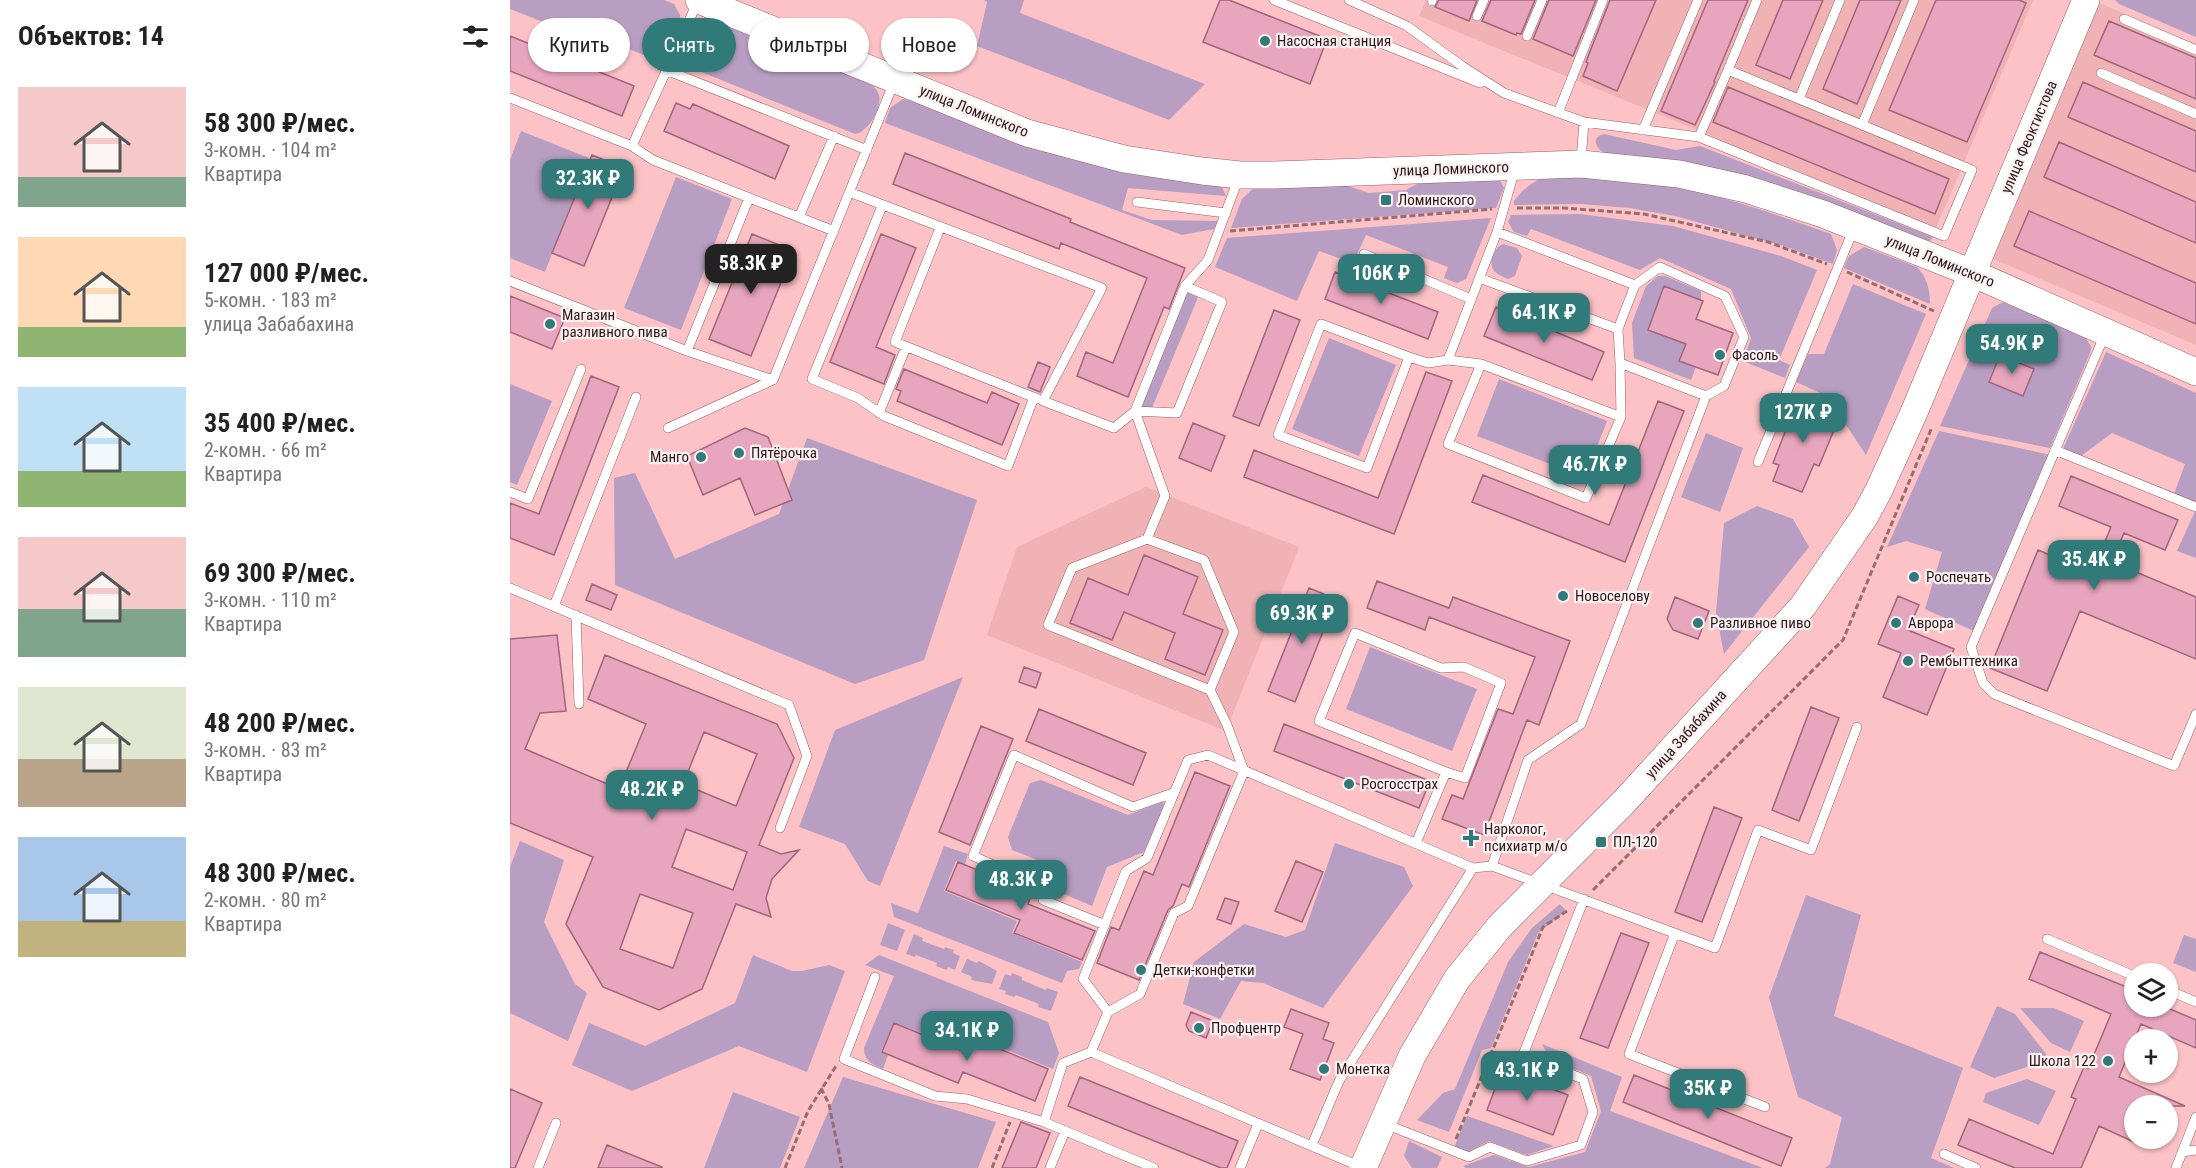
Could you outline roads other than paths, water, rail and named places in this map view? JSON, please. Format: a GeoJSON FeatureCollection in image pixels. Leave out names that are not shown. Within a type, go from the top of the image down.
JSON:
{"type":"FeatureCollection","features":[{"type":"Feature","properties":{"kind":"street","name":"улица Ломинского"},"geometry":{"type":"LineString","coordinates":[[699,0],[739,12],[895,80],[1028,133],[1124,159],[1240,175],[1581,164],[1679,174],[1746,189],[1823,214],[1971,273],[2196,372]]}},
{"type":"Feature","properties":{"kind":"street","name":"улица Феоктистова"},"geometry":{"type":"LineString","coordinates":[[1971,273],[2085,0]]}},
{"type":"Feature","properties":{"kind":"street","name":"улица Забабахина"},"geometry":{"type":"LineString","coordinates":[[1363,1168],[1412,1056],[1457,979],[1500,926],[1624,802],[1803,606],[1850,539],[1879,490],[1971,273]]}},
{"type":"Feature","properties":{"kind":"lane"},"geometry":{"type":"LineString","coordinates":[[691,18],[699,0]]}},
{"type":"Feature","properties":{"kind":"lane"},"geometry":{"type":"LineString","coordinates":[[1274,0],[1558,113],[1584,122],[1699,137],[1944,236],[1972,170],[1728,70]]}},
{"type":"Feature","properties":{"kind":"lane"},"geometry":{"type":"LineString","coordinates":[[1349,0],[1407,26],[1504,93]]}},
{"type":"Feature","properties":{"kind":"lane"},"geometry":{"type":"LineString","coordinates":[[1477,16],[1484,0]]}},
{"type":"Feature","properties":{"kind":"lane"},"geometry":{"type":"LineString","coordinates":[[1527,36],[1542,0]]}},
{"type":"Feature","properties":{"kind":"lane"},"geometry":{"type":"LineString","coordinates":[[1558,113],[1604,0]]}},
{"type":"Feature","properties":{"kind":"lane"},"geometry":{"type":"LineString","coordinates":[[1643,130],[1698,0]]}},
{"type":"Feature","properties":{"kind":"lane"},"geometry":{"type":"LineString","coordinates":[[1699,137],[1757,0]]}},
{"type":"Feature","properties":{"kind":"lane"},"geometry":{"type":"LineString","coordinates":[[1799,99],[1840,0]]}},
{"type":"Feature","properties":{"kind":"lane"},"geometry":{"type":"LineString","coordinates":[[1862,125],[1914,0]]}},
{"type":"Feature","properties":{"kind":"lane"},"geometry":{"type":"LineString","coordinates":[[2124,19],[2196,50]]}},
{"type":"Feature","properties":{"kind":"lane"},"geometry":{"type":"LineString","coordinates":[[632,146],[665,72]]}},
{"type":"Feature","properties":{"kind":"lane"},"geometry":{"type":"LineString","coordinates":[[671,72],[867,150]]}},
{"type":"Feature","properties":{"kind":"lane"},"geometry":{"type":"LineString","coordinates":[[2101,73],[2196,114]]}},
{"type":"Feature","properties":{"kind":"lane"},"geometry":{"type":"LineString","coordinates":[[668,428],[773,380],[895,80]]}},
{"type":"Feature","properties":{"kind":"lane"},"geometry":{"type":"LineString","coordinates":[[510,98],[632,146],[653,160],[834,231]]}},
{"type":"Feature","properties":{"kind":"lane"},"geometry":{"type":"LineString","coordinates":[[1581,164],[1584,122]]}},
{"type":"Feature","properties":{"kind":"lane"},"geometry":{"type":"LineString","coordinates":[[799,217],[834,136]]}},
{"type":"Feature","properties":{"kind":"lane"},"geometry":{"type":"LineString","coordinates":[[1448,360],[1497,232],[1516,166]]}},
{"type":"Feature","properties":{"kind":"lane"},"geometry":{"type":"LineString","coordinates":[[940,228],[895,342],[1114,428],[1135,411],[1185,286],[1208,260],[1240,175]]}},
{"type":"Feature","properties":{"kind":"lane"},"geometry":{"type":"LineString","coordinates":[[849,192],[1102,288],[1038,399],[1008,466],[879,413],[858,398],[812,379],[882,206]]}},
{"type":"Feature","properties":{"kind":"lane"},"geometry":{"type":"LineString","coordinates":[[687,351],[749,198]]}},
{"type":"Feature","properties":{"kind":"lane"},"geometry":{"type":"LineString","coordinates":[[1137,202],[1226,213]]}},
{"type":"Feature","properties":{"kind":"lane"},"geometry":{"type":"LineString","coordinates":[[1758,462],[1855,226]]}},
{"type":"Feature","properties":{"kind":"lane"},"geometry":{"type":"LineString","coordinates":[[1497,232],[1635,285]]}},
{"type":"Feature","properties":{"kind":"lane"},"geometry":{"type":"LineString","coordinates":[[1364,254],[1471,299]]}},
{"type":"Feature","properties":{"kind":"lane"},"geometry":{"type":"LineString","coordinates":[[1480,364],[1448,444],[1586,498],[1621,417],[1618,329],[1635,285],[1660,267],[1725,296],[1744,337],[1724,386],[1706,396],[1581,724],[1528,760],[1492,866]]}},
{"type":"Feature","properties":{"kind":"lane"},"geometry":{"type":"LineString","coordinates":[[1479,278],[1618,329]]}},
{"type":"Feature","properties":{"kind":"lane"},"geometry":{"type":"LineString","coordinates":[[510,281],[687,351],[773,380]]}},
{"type":"Feature","properties":{"kind":"lane"},"geometry":{"type":"LineString","coordinates":[[1135,411],[1177,413],[1222,302],[1185,286]]}},
{"type":"Feature","properties":{"kind":"lane"},"geometry":{"type":"LineString","coordinates":[[1409,357],[1367,468],[1278,435],[1321,324],[1428,363],[1448,360],[1480,364],[1621,417]]}},
{"type":"Feature","properties":{"kind":"lane"},"geometry":{"type":"LineString","coordinates":[[2106,332],[1971,647],[1983,683],[1994,694],[2174,766],[2196,714]]}},
{"type":"Feature","properties":{"kind":"lane"},"geometry":{"type":"LineString","coordinates":[[879,413],[906,347]]}},
{"type":"Feature","properties":{"kind":"lane"},"geometry":{"type":"LineString","coordinates":[[1620,363],[1706,396]]}},
{"type":"Feature","properties":{"kind":"lane"},"geometry":{"type":"LineString","coordinates":[[510,492],[528,499],[581,369]]}},
{"type":"Feature","properties":{"kind":"lane"},"geometry":{"type":"LineString","coordinates":[[554,606],[636,397]]}},
{"type":"Feature","properties":{"kind":"lane"},"geometry":{"type":"LineString","coordinates":[[1135,411],[1165,496],[1147,539]]}},
{"type":"Feature","properties":{"kind":"lane"},"geometry":{"type":"LineString","coordinates":[[2055,450],[2196,507]]}},
{"type":"Feature","properties":{"kind":"lane"},"geometry":{"type":"LineString","coordinates":[[1091,1052],[1108,1011],[1140,994],[1174,914],[1188,906],[1244,771],[1227,725],[1210,690],[1048,625],[1072,568],[1147,539],[1204,560],[1234,632],[1210,690]]}},
{"type":"Feature","properties":{"kind":"lane"},"geometry":{"type":"LineString","coordinates":[[510,588],[789,705],[807,756],[780,828]]}},
{"type":"Feature","properties":{"kind":"lane"},"geometry":{"type":"LineString","coordinates":[[576,615],[579,704]]}},
{"type":"Feature","properties":{"kind":"lane"},"geometry":{"type":"LineString","coordinates":[[1355,633],[1441,668],[1464,667],[1501,683],[1465,778],[1446,772],[1319,721],[1355,633]]}},
{"type":"Feature","properties":{"kind":"lane"},"geometry":{"type":"LineString","coordinates":[[1108,1011],[1083,979],[1126,871],[1147,858],[1188,760],[1208,755],[1473,868],[1492,866],[1715,948],[1758,830],[1811,850],[1857,727]]}},
{"type":"Feature","properties":{"kind":"lane"},"geometry":{"type":"LineString","coordinates":[[1105,925],[1044,900],[1043,887],[973,856],[1014,755],[1133,807],[1173,792]]}},
{"type":"Feature","properties":{"kind":"lane"},"geometry":{"type":"LineString","coordinates":[[1416,843],[1446,772]]}},
{"type":"Feature","properties":{"kind":"lane"},"geometry":{"type":"LineString","coordinates":[[1312,1145],[1339,1081],[1473,868]]}},
{"type":"Feature","properties":{"kind":"lane"},"geometry":{"type":"LineString","coordinates":[[1382,1123],[1469,1157],[1490,1148],[1527,1161],[1581,1145],[1593,1112],[1582,1079],[1523,1054],[1584,898]]}},
{"type":"Feature","properties":{"kind":"lane"},"geometry":{"type":"LineString","coordinates":[[1675,933],[1629,1054],[1765,1107]]}},
{"type":"Feature","properties":{"kind":"lane"},"geometry":{"type":"LineString","coordinates":[[2047,939],[2124,972]]}},
{"type":"Feature","properties":{"kind":"lane"},"geometry":{"type":"LineString","coordinates":[[875,977],[844,1059],[935,1096],[967,1099],[1044,1122],[1154,1168]]}},
{"type":"Feature","properties":{"kind":"lane"},"geometry":{"type":"LineString","coordinates":[[2178,994],[2196,1002]]}},
{"type":"Feature","properties":{"kind":"lane"},"geometry":{"type":"LineString","coordinates":[[1044,1122],[1063,1063],[1091,1052],[1363,1168]]}},
{"type":"Feature","properties":{"kind":"lane"},"geometry":{"type":"LineString","coordinates":[[2176,1168],[2196,1117]]}},
{"type":"Feature","properties":{"kind":"lane"},"geometry":{"type":"LineString","coordinates":[[538,1168],[556,1123]]}},
{"type":"Feature","properties":{"kind":"lane"},"geometry":{"type":"LineString","coordinates":[[1240,1168],[1258,1124]]}},
{"type":"Feature","properties":{"kind":"lane"},"geometry":{"type":"LineString","coordinates":[[1050,1168],[1065,1131]]}},
{"type":"Feature","properties":{"kind":"lane"},"geometry":{"type":"LineString","coordinates":[[2182,1152],[2196,1150]]}},
{"type":"Feature","properties":{"kind":"lane"},"geometry":{"type":"LineString","coordinates":[[1944,1154],[1976,1168]]}},
{"type":"Feature","properties":{"kind":"place","name":"Насосная станция"},"geometry":{"type":"Point","coordinates":[1265,41]}},
{"type":"Feature","properties":{"kind":"place","name":"Ломинского"},"geometry":{"type":"Point","coordinates":[1386,200]}},
{"type":"Feature","properties":{"kind":"place","name":"Магазин разливного пива"},"geometry":{"type":"Point","coordinates":[550,324]}},
{"type":"Feature","properties":{"kind":"place","name":"Фасоль"},"geometry":{"type":"Point","coordinates":[1720,355]}},
{"type":"Feature","properties":{"kind":"place","name":"Пятёрочка"},"geometry":{"type":"Point","coordinates":[739,453]}},
{"type":"Feature","properties":{"kind":"place","name":"Манго"},"geometry":{"type":"Point","coordinates":[701,457]}},
{"type":"Feature","properties":{"kind":"place","name":"Роспечать"},"geometry":{"type":"Point","coordinates":[1914,577]}},
{"type":"Feature","properties":{"kind":"place","name":"Новоселову"},"geometry":{"type":"Point","coordinates":[1563,596]}},
{"type":"Feature","properties":{"kind":"place","name":"Разливное пиво"},"geometry":{"type":"Point","coordinates":[1698,623]}},
{"type":"Feature","properties":{"kind":"place","name":"Аврора"},"geometry":{"type":"Point","coordinates":[1896,623]}},
{"type":"Feature","properties":{"kind":"place","name":"Рембыттехника"},"geometry":{"type":"Point","coordinates":[1908,661]}},
{"type":"Feature","properties":{"kind":"place","name":"Росгосстрах"},"geometry":{"type":"Point","coordinates":[1349,784]}},
{"type":"Feature","properties":{"kind":"place","name":"Нарколог, психиатр м/о"},"geometry":{"type":"Point","coordinates":[1471,838]}},
{"type":"Feature","properties":{"kind":"place","name":"ПЛ-120"},"geometry":{"type":"Point","coordinates":[1601,842]}},
{"type":"Feature","properties":{"kind":"place","name":"Детки-конфетки"},"geometry":{"type":"Point","coordinates":[1141,970]}},
{"type":"Feature","properties":{"kind":"place","name":"Профцентр"},"geometry":{"type":"Point","coordinates":[1199,1028]}},
{"type":"Feature","properties":{"kind":"place","name":"Школа 122"},"geometry":{"type":"Point","coordinates":[2108,1061]}},
{"type":"Feature","properties":{"kind":"place","name":"Монетка"},"geometry":{"type":"Point","coordinates":[1324,1069]}}]}
